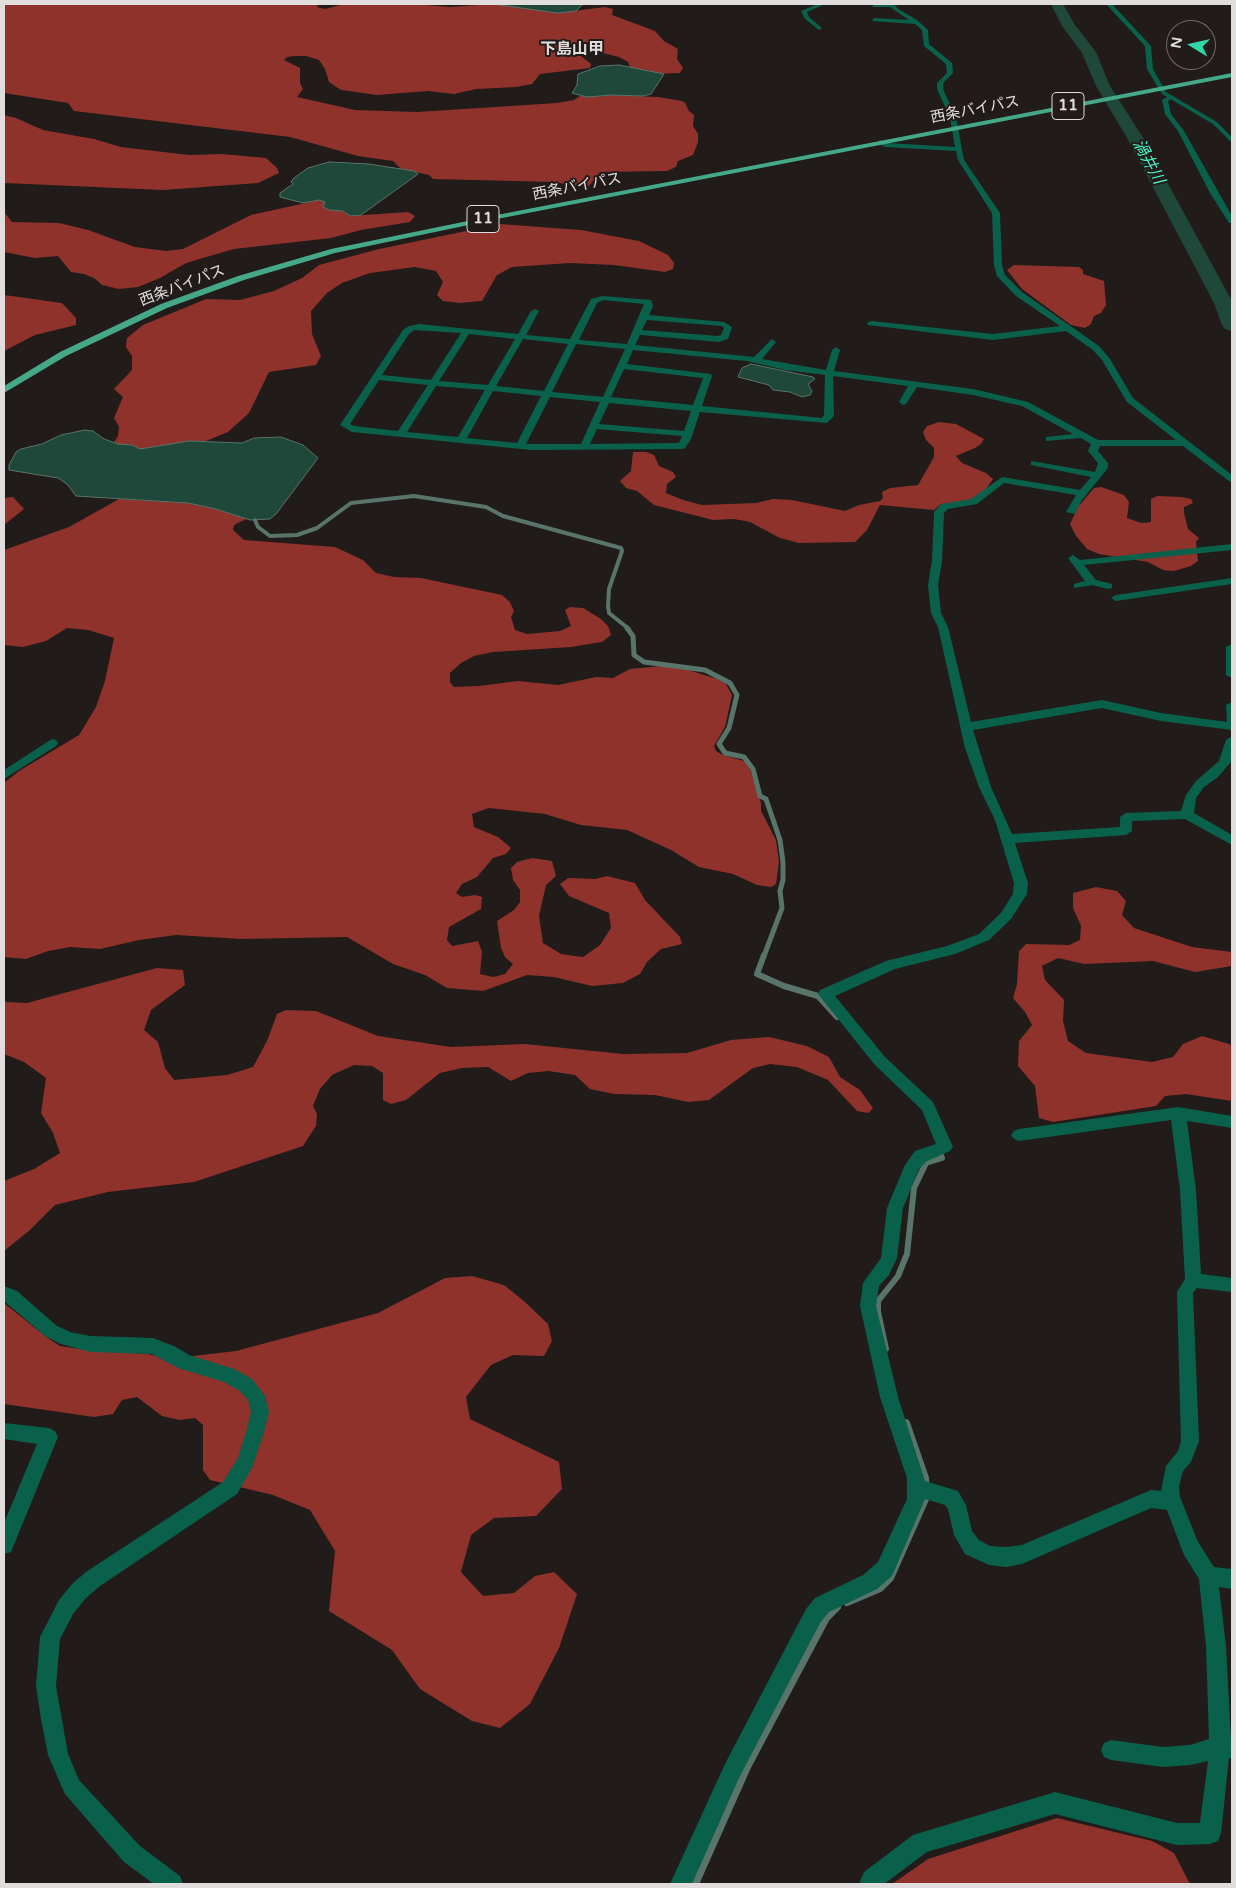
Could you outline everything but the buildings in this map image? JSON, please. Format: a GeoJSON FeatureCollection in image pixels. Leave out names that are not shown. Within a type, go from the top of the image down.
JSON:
{"type":"FeatureCollection","features":[{"type":"Feature","properties":{"kind":"highway","name":"西条バイパス"},"geometry":{"type":"LineString","coordinates":[[1179,85],[1232,71]]}},
{"type":"Feature","properties":{"kind":"highway","name":"西条バイパス"},"geometry":{"type":"LineString","coordinates":[[4,390],[63,354],[126,323],[203,291],[292,262],[418,232],[1232,75]]}},
{"type":"Feature","properties":{"kind":"street"},"geometry":{"type":"LineString","coordinates":[[819,28],[807,18],[804,11],[822,4]]}},
{"type":"Feature","properties":{"kind":"street"},"geometry":{"type":"LineString","coordinates":[[1109,4],[1148,46],[1150,69],[1161,88],[1220,126],[1232,141]]}},
{"type":"Feature","properties":{"kind":"street"},"geometry":{"type":"LineString","coordinates":[[874,6],[893,7],[916,22],[925,30],[926,45],[949,63],[950,73],[940,83],[940,89],[955,128],[962,162],[996,213],[998,265],[1001,276],[1019,294],[1102,354],[1130,400],[1232,479]]}},
{"type":"Feature","properties":{"kind":"street"},"geometry":{"type":"LineString","coordinates":[[867,13],[893,7]]}},
{"type":"Feature","properties":{"kind":"street"},"geometry":{"type":"LineString","coordinates":[[874,20],[916,22]]}},
{"type":"Feature","properties":{"kind":"street"},"geometry":{"type":"LineString","coordinates":[[1171,96],[1165,100],[1168,114],[1181,131],[1210,186],[1232,221]]}},
{"type":"Feature","properties":{"kind":"street"},"geometry":{"type":"LineString","coordinates":[[880,142],[885,145],[958,149]]}},
{"type":"Feature","properties":{"kind":"street"},"geometry":{"type":"LineString","coordinates":[[520,446],[594,301],[599,298],[648,302],[650,306],[620,366],[584,447]]}},
{"type":"Feature","properties":{"kind":"street"},"geometry":{"type":"LineString","coordinates":[[461,440],[535,311]]}},
{"type":"Feature","properties":{"kind":"street"},"geometry":{"type":"LineString","coordinates":[[636,332],[719,339],[725,337],[728,327],[724,324],[644,317]]}},
{"type":"Feature","properties":{"kind":"street"},"geometry":{"type":"LineString","coordinates":[[872,323],[993,336],[1068,328]]}},
{"type":"Feature","properties":{"kind":"street"},"geometry":{"type":"LineString","coordinates":[[620,366],[706,374],[708,378],[684,443],[677,447],[520,446],[352,429],[345,425],[406,332],[412,328],[756,360],[785,367],[973,392],[1019,402],[1079,436],[1096,443],[1184,443]]}},
{"type":"Feature","properties":{"kind":"street"},"geometry":{"type":"LineString","coordinates":[[401,434],[466,332]]}},
{"type":"Feature","properties":{"kind":"street"},"geometry":{"type":"LineString","coordinates":[[756,360],[772,342]]}},
{"type":"Feature","properties":{"kind":"street"},"geometry":{"type":"LineString","coordinates":[[376,377],[824,421],[829,416],[830,373],[836,350]]}},
{"type":"Feature","properties":{"kind":"street"},"geometry":{"type":"LineString","coordinates":[[903,402],[914,384]]}},
{"type":"Feature","properties":{"kind":"street"},"geometry":{"type":"LineString","coordinates":[[593,426],[688,434]]}},
{"type":"Feature","properties":{"kind":"street"},"geometry":{"type":"LineString","coordinates":[[1049,439],[1079,436]]}},
{"type":"Feature","properties":{"kind":"street"},"geometry":{"type":"LineString","coordinates":[[1071,512],[1096,475],[1103,468],[1103,463],[1093,451],[1096,443]]}},
{"type":"Feature","properties":{"kind":"street"},"geometry":{"type":"LineString","coordinates":[[1034,463],[1096,475]]}},
{"type":"Feature","properties":{"kind":"street"},"geometry":{"type":"LineString","coordinates":[[681,1884],[732,1771],[813,1616],[822,1605],[870,1582],[885,1569],[916,1500],[916,1478],[889,1396],[868,1306],[871,1283],[883,1270],[888,1258],[895,1208],[913,1165],[921,1156],[945,1147],[928,1106],[897,1079],[825,994],[891,965],[964,946],[989,932],[1014,906],[1020,894],[1021,883],[1008,839],[985,787],[966,726],[943,627],[936,613],[933,585],[937,561],[939,512],[946,506],[974,502],[1002,480],[1083,493]]}},
{"type":"Feature","properties":{"kind":"street"},"geometry":{"type":"LineString","coordinates":[[1092,582],[1075,560],[1232,547]]}},
{"type":"Feature","properties":{"kind":"street"},"geometry":{"type":"LineString","coordinates":[[1116,598],[1232,581]]}},
{"type":"Feature","properties":{"kind":"street"},"geometry":{"type":"LineString","coordinates":[[1078,586],[1092,582],[1108,586]]}},
{"type":"Feature","properties":{"kind":"street"},"geometry":{"type":"LineString","coordinates":[[1232,647],[1232,675]]}},
{"type":"Feature","properties":{"kind":"street"},"geometry":{"type":"LineString","coordinates":[[966,726],[1102,704],[1167,718],[1232,726]]}},
{"type":"Feature","properties":{"kind":"street"},"geometry":{"type":"LineString","coordinates":[[1232,705],[1232,721]]}},
{"type":"Feature","properties":{"kind":"street"},"geometry":{"type":"LineString","coordinates":[[1187,815],[1190,798],[1200,784],[1214,774],[1225,762],[1232,740]]}},
{"type":"Feature","properties":{"kind":"street"},"geometry":{"type":"LineString","coordinates":[[4,775],[52,743]]}},
{"type":"Feature","properties":{"kind":"street"},"geometry":{"type":"LineString","coordinates":[[1008,839],[1126,830],[1126,817],[1187,815],[1232,840]]}},
{"type":"Feature","properties":{"kind":"street"},"geometry":{"type":"LineString","coordinates":[[870,1884],[872,1880],[921,1843],[1055,1803],[1177,1834],[1210,1833],[1226,1748],[1208,1576],[1191,1548],[1172,1502],[1170,1486],[1175,1466],[1186,1456],[1190,1441],[1185,1292],[1193,1280],[1188,1190],[1178,1113]]}},
{"type":"Feature","properties":{"kind":"street"},"geometry":{"type":"LineString","coordinates":[[1019,1134],[1178,1113],[1232,1122]]}},
{"type":"Feature","properties":{"kind":"street"},"geometry":{"type":"LineString","coordinates":[[1193,1280],[1232,1285]]}},
{"type":"Feature","properties":{"kind":"street"},"geometry":{"type":"LineString","coordinates":[[4,1293],[11,1296],[51,1331],[67,1339],[90,1344],[153,1346],[170,1352],[184,1362],[228,1375],[246,1385],[256,1396],[260,1412],[256,1432],[246,1462],[230,1488],[86,1585],[66,1607],[50,1637],[46,1686],[58,1755],[72,1787],[132,1854],[172,1884]]}},
{"type":"Feature","properties":{"kind":"street"},"geometry":{"type":"LineString","coordinates":[[4,1431],[49,1438],[4,1545]]}},
{"type":"Feature","properties":{"kind":"street"},"geometry":{"type":"LineString","coordinates":[[917,1488],[951,1497],[957,1505],[963,1536],[972,1547],[989,1555],[1006,1557],[1022,1554],[1152,1499],[1172,1502]]}},
{"type":"Feature","properties":{"kind":"street"},"geometry":{"type":"LineString","coordinates":[[1208,1576],[1232,1579]]}},
{"type":"Feature","properties":{"kind":"street"},"geometry":{"type":"LineString","coordinates":[[1111,1750],[1163,1757],[1190,1755],[1226,1748]]}},
{"type":"Feature","properties":{"kind":"shaded area"},"geometry":{"type":"Polygon","coordinates":[[[4,4],[318,4],[317,7],[325,9],[344,4],[412,4],[450,7],[492,4],[558,13],[605,7],[613,9],[612,15],[655,31],[664,41],[678,49],[677,59],[683,68],[680,73],[654,74],[630,68],[628,62],[619,57],[554,41],[552,42],[554,44],[576,52],[591,64],[590,68],[540,74],[532,84],[516,87],[476,89],[454,94],[428,91],[377,95],[341,90],[329,82],[325,69],[319,60],[306,56],[294,56],[287,57],[284,60],[300,68],[300,83],[303,89],[297,97],[355,110],[417,112],[557,103],[574,100],[580,96],[611,95],[658,97],[682,101],[694,115],[693,126],[698,134],[698,142],[693,155],[678,161],[676,167],[667,171],[600,172],[589,186],[581,187],[554,182],[433,179],[429,175],[401,169],[393,161],[358,156],[290,137],[74,111],[68,103],[4,93],[4,4]]]}},
{"type":"Feature","properties":{"kind":"shaded area"},"geometry":{"type":"Polygon","coordinates":[[[492,4],[583,4],[576,11],[558,13],[492,4]]]}},
{"type":"Feature","properties":{"kind":"shaded area"},"geometry":{"type":"Polygon","coordinates":[[[619,65],[664,74],[651,94],[643,96],[611,95],[587,97],[572,93],[577,85],[578,74],[600,66],[619,65]]]}},
{"type":"Feature","properties":{"kind":"shaded area"},"geometry":{"type":"Polygon","coordinates":[[[4,115],[16,118],[43,130],[94,139],[121,147],[189,155],[222,154],[266,158],[277,168],[279,173],[258,183],[163,190],[4,183],[4,115]]]}},
{"type":"Feature","properties":{"kind":"shaded area"},"geometry":{"type":"Polygon","coordinates":[[[329,162],[369,164],[414,171],[418,174],[361,215],[350,216],[343,211],[329,210],[323,207],[325,202],[319,200],[303,203],[280,197],[280,193],[293,184],[291,182],[294,178],[308,168],[329,162]]]}},
{"type":"Feature","properties":{"kind":"shaded area"},"geometry":{"type":"Polygon","coordinates":[[[319,200],[325,202],[324,207],[343,211],[350,216],[408,212],[415,216],[410,222],[361,230],[331,238],[234,249],[186,263],[160,278],[138,287],[119,289],[102,285],[94,278],[84,274],[71,272],[58,256],[35,258],[4,252],[4,212],[12,222],[59,223],[88,230],[135,247],[166,251],[183,249],[251,215],[319,200]]]}},
{"type":"Feature","properties":{"kind":"shaded area"},"geometry":{"type":"Polygon","coordinates":[[[500,224],[581,230],[639,241],[668,255],[674,263],[673,269],[665,272],[614,265],[570,263],[512,267],[497,275],[482,301],[459,303],[443,301],[437,295],[443,282],[436,271],[415,267],[370,273],[342,283],[327,293],[311,311],[312,334],[321,356],[316,365],[269,372],[249,413],[228,432],[206,441],[189,441],[151,449],[140,449],[132,445],[114,442],[118,436],[119,427],[114,418],[123,397],[114,389],[132,370],[132,356],[126,347],[127,338],[143,325],[206,299],[240,300],[274,291],[302,278],[319,265],[379,249],[500,224]]]}},
{"type":"Feature","properties":{"kind":"shaded area"},"geometry":{"type":"Polygon","coordinates":[[[1014,265],[1079,267],[1083,270],[1083,274],[1104,281],[1106,305],[1101,313],[1094,316],[1091,324],[1085,328],[1071,325],[1022,289],[1007,270],[1014,265]]]}},
{"type":"Feature","properties":{"kind":"shaded area"},"geometry":{"type":"Polygon","coordinates":[[[4,295],[62,303],[76,318],[76,325],[35,335],[4,351],[4,295]]]}},
{"type":"Feature","properties":{"kind":"shaded area"},"geometry":{"type":"Polygon","coordinates":[[[751,364],[813,377],[815,379],[808,384],[812,391],[810,395],[802,397],[790,392],[773,390],[769,385],[738,377],[742,368],[751,364]]]}},
{"type":"Feature","properties":{"kind":"shaded area"},"geometry":{"type":"Polygon","coordinates":[[[939,422],[956,424],[984,439],[975,448],[956,456],[962,463],[986,473],[993,479],[982,495],[966,501],[941,504],[934,510],[880,505],[867,530],[855,542],[799,543],[780,538],[750,522],[734,519],[713,520],[654,505],[637,491],[626,488],[620,481],[631,471],[633,452],[646,452],[654,455],[659,466],[673,472],[676,477],[667,484],[666,493],[683,500],[702,505],[756,503],[773,499],[792,500],[845,511],[859,505],[880,501],[883,498],[882,492],[890,488],[918,485],[934,457],[934,448],[926,440],[923,432],[927,426],[939,422]]]}},
{"type":"Feature","properties":{"kind":"shaded area"},"geometry":{"type":"Polygon","coordinates":[[[85,430],[93,431],[104,439],[118,444],[132,445],[140,449],[189,441],[242,443],[254,438],[281,437],[303,445],[318,458],[276,514],[270,519],[250,520],[216,509],[188,503],[76,496],[67,484],[58,478],[9,470],[9,465],[16,452],[21,449],[42,444],[61,435],[85,430]]]}},
{"type":"Feature","properties":{"kind":"shaded area"},"geometry":{"type":"Polygon","coordinates":[[[1101,487],[1124,495],[1129,502],[1127,518],[1141,523],[1151,522],[1151,499],[1157,496],[1191,499],[1193,503],[1184,507],[1184,513],[1188,529],[1199,538],[1196,542],[1198,561],[1191,566],[1174,571],[1163,570],[1148,562],[1099,554],[1087,549],[1076,536],[1070,524],[1078,507],[1094,488],[1101,487]]]}},
{"type":"Feature","properties":{"kind":"shaded area"},"geometry":{"type":"Polygon","coordinates":[[[13,497],[24,509],[4,525],[4,498],[13,497]]]}},
{"type":"Feature","properties":{"kind":"shaded area"},"geometry":{"type":"Polygon","coordinates":[[[119,499],[188,503],[216,509],[246,519],[234,525],[233,530],[244,540],[335,547],[363,560],[376,573],[394,577],[421,578],[502,595],[510,602],[514,611],[511,617],[515,630],[527,634],[560,631],[571,626],[565,610],[570,607],[583,608],[601,619],[608,626],[611,635],[602,642],[571,647],[493,652],[474,656],[461,663],[450,673],[450,682],[454,687],[518,681],[558,685],[596,677],[613,678],[630,669],[662,666],[682,668],[717,679],[726,684],[732,695],[725,727],[714,746],[716,751],[723,755],[744,761],[750,769],[761,803],[761,811],[776,840],[779,862],[776,884],[771,887],[757,885],[733,874],[699,867],[671,850],[627,830],[581,825],[545,814],[489,808],[472,814],[474,827],[498,837],[511,848],[506,854],[493,858],[477,877],[462,884],[456,893],[462,897],[475,895],[482,897],[481,909],[449,927],[447,940],[452,946],[478,941],[482,952],[480,974],[493,977],[505,974],[513,964],[505,957],[501,948],[497,921],[514,910],[520,902],[520,890],[513,880],[511,868],[517,862],[532,858],[552,861],[556,876],[546,885],[539,916],[543,943],[561,954],[583,957],[600,945],[611,928],[609,913],[569,896],[560,884],[568,878],[595,879],[607,876],[635,883],[645,900],[680,937],[682,944],[661,949],[647,962],[640,974],[623,983],[592,986],[554,977],[527,975],[483,991],[447,988],[425,975],[393,964],[347,937],[242,939],[176,935],[139,940],[100,949],[70,947],[48,951],[26,959],[4,957],[4,783],[19,771],[79,735],[96,707],[105,681],[114,638],[88,630],[67,628],[46,641],[23,647],[4,645],[4,550],[69,527],[119,499]]]}},
{"type":"Feature","properties":{"kind":"shaded area"},"geometry":{"type":"Polygon","coordinates":[[[1096,887],[1117,891],[1126,901],[1122,915],[1134,928],[1192,947],[1232,952],[1232,966],[1195,972],[1153,961],[1084,964],[1058,958],[1042,966],[1045,980],[1064,1000],[1063,1021],[1068,1041],[1086,1053],[1152,1062],[1173,1057],[1183,1044],[1202,1036],[1229,1044],[1232,1046],[1232,1101],[1186,1094],[1165,1096],[1156,1106],[1053,1122],[1039,1118],[1035,1086],[1018,1066],[1019,1041],[1032,1025],[1025,1012],[1013,998],[1017,984],[1019,951],[1026,944],[1069,945],[1080,940],[1081,926],[1073,908],[1073,893],[1096,887]]]}},
{"type":"Feature","properties":{"kind":"shaded area"},"geometry":{"type":"Polygon","coordinates":[[[157,968],[183,970],[185,985],[151,1010],[144,1030],[158,1042],[165,1068],[174,1080],[227,1075],[253,1067],[267,1041],[277,1014],[286,1010],[316,1011],[378,1036],[451,1047],[525,1044],[623,1054],[687,1053],[731,1040],[769,1037],[807,1046],[829,1057],[840,1077],[860,1090],[873,1108],[868,1113],[857,1111],[828,1080],[797,1067],[770,1064],[753,1068],[709,1100],[688,1102],[655,1095],[614,1094],[590,1089],[575,1075],[548,1071],[528,1073],[511,1081],[488,1067],[462,1068],[440,1073],[406,1100],[391,1104],[383,1100],[383,1073],[372,1066],[354,1065],[332,1075],[320,1089],[313,1106],[317,1114],[316,1126],[303,1146],[194,1182],[108,1192],[55,1205],[30,1230],[4,1251],[4,1181],[34,1169],[60,1153],[53,1133],[41,1113],[46,1078],[24,1062],[4,1054],[4,998],[6,1002],[27,1003],[157,968]]]}},
{"type":"Feature","properties":{"kind":"shaded area"},"geometry":{"type":"Polygon","coordinates":[[[472,1276],[504,1285],[525,1302],[548,1324],[552,1341],[544,1356],[513,1355],[491,1365],[466,1397],[470,1419],[559,1462],[562,1489],[536,1516],[494,1518],[471,1535],[461,1572],[483,1596],[514,1593],[535,1576],[554,1572],[577,1594],[559,1648],[530,1704],[500,1728],[472,1721],[420,1689],[392,1650],[329,1611],[335,1551],[310,1510],[273,1495],[210,1480],[203,1470],[203,1425],[195,1418],[180,1420],[162,1416],[137,1397],[122,1400],[113,1414],[94,1417],[4,1404],[4,1303],[60,1346],[86,1350],[148,1354],[167,1359],[236,1351],[378,1313],[445,1278],[472,1276]]]}},
{"type":"Feature","properties":{"kind":"shaded area"},"geometry":{"type":"Polygon","coordinates":[[[1057,1818],[1152,1841],[1174,1853],[1190,1884],[892,1884],[928,1859],[1057,1818]]]}},
{"type":"Feature","properties":{"kind":"waterway","name":"渦井川"},"geometry":{"type":"LineString","coordinates":[[1057,4],[1069,26],[1089,52],[1103,86],[1134,136],[1224,303],[1232,325]]}},
{"type":"Feature","properties":{"kind":"waterway"},"geometry":{"type":"LineString","coordinates":[[255,520],[258,527],[270,536],[297,535],[317,528],[351,503],[414,496],[486,507],[503,516],[621,548],[622,551],[609,589],[608,606],[609,613],[629,629]]}},
{"type":"Feature","properties":{"kind":"waterway"},"geometry":{"type":"LineString","coordinates":[[627,628],[633,636],[634,655],[644,662],[705,670],[730,683],[737,695],[729,728],[719,744],[725,753],[744,757],[753,769],[760,796],[766,799],[780,840],[783,862],[783,880],[780,891],[782,908],[764,956]]}},
{"type":"Feature","properties":{"kind":"waterway"},"geometry":{"type":"LineString","coordinates":[[764,955],[757,974],[784,986],[818,996],[837,1017]]}},
{"type":"Feature","properties":{"kind":"waterway"},"geometry":{"type":"LineString","coordinates":[[886,1349],[878,1312],[878,1301],[898,1276],[907,1254],[914,1188],[926,1163],[942,1158],[938,1148]]}},
{"type":"Feature","properties":{"kind":"waterway"},"geometry":{"type":"LineString","coordinates":[[847,1602],[880,1588],[890,1578],[926,1497],[925,1478],[906,1423]]}},
{"type":"Feature","properties":{"kind":"waterway"},"geometry":{"type":"LineString","coordinates":[[695,1884],[747,1767],[826,1618],[837,1607]]}},
{"type":"Feature","properties":{"kind":"district","name":"下島山甲"},"geometry":{"type":"Point","coordinates":[572,50]}}]}
